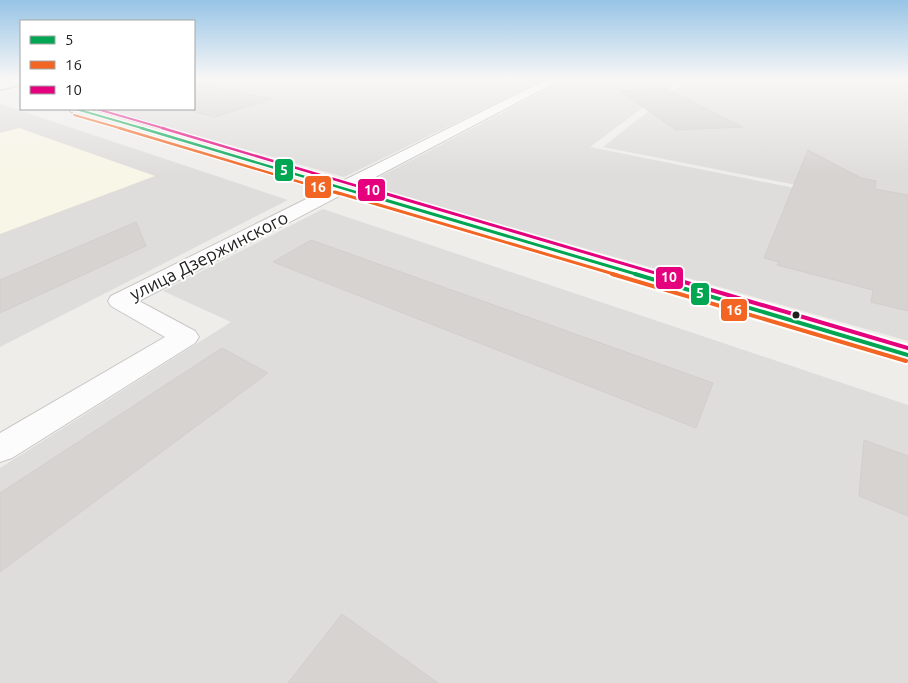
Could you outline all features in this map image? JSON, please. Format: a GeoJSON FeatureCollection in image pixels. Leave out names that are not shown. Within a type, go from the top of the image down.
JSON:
{"type":"FeatureCollection","features":[{"type":"Feature","properties":{"kind":"main road"},"geometry":{"type":"LineString","coordinates":[[82,111],[908,355]]}},
{"type":"Feature","properties":{"kind":"street","name":"улица Дзержинского"},"geometry":{"type":"LineString","coordinates":[[0,448],[185,336],[120,302],[492,111]]}},
{"type":"Feature","properties":{"kind":"shaded area"},"geometry":{"type":"Polygon","coordinates":[[[0,111],[21,111],[288,200],[0,347],[0,111]]]}},
{"type":"Feature","properties":{"kind":"shaded area"},"geometry":{"type":"Polygon","coordinates":[[[108,111],[480,111],[344,177],[108,111]]]}},
{"type":"Feature","properties":{"kind":"shaded area"},"geometry":{"type":"Polygon","coordinates":[[[506,111],[638,111],[590,147],[908,211],[908,341],[364,185],[506,111]]]}},
{"type":"Feature","properties":{"kind":"shaded area"},"geometry":{"type":"Polygon","coordinates":[[[649,111],[908,111],[908,207],[603,147],[649,111]]]}},
{"type":"Feature","properties":{"kind":"shaded area"},"geometry":{"type":"Polygon","coordinates":[[[19,128],[155,176],[0,234],[0,133],[19,128]]]}},
{"type":"Feature","properties":{"kind":"shaded area"},"geometry":{"type":"Polygon","coordinates":[[[323,209],[908,405],[908,683],[0,683],[0,468],[231,322],[163,291],[323,209]]]}},
{"type":"Feature","properties":{"kind":"building"},"geometry":{"type":"Polygon","coordinates":[[[194,111],[234,111],[215,117],[194,111]]]}},
{"type":"Feature","properties":{"kind":"building"},"geometry":{"type":"Polygon","coordinates":[[[649,111],[711,111],[743,127],[676,130],[649,111]]]}},
{"type":"Feature","properties":{"kind":"building"},"geometry":{"type":"Polygon","coordinates":[[[808,150],[861,178],[876,181],[875,189],[908,195],[908,311],[871,302],[873,290],[777,265],[779,262],[764,258],[808,150]]]}},
{"type":"Feature","properties":{"kind":"building"},"geometry":{"type":"Polygon","coordinates":[[[136,222],[146,246],[0,313],[0,280],[136,222]]]}},
{"type":"Feature","properties":{"kind":"building"},"geometry":{"type":"Polygon","coordinates":[[[311,240],[713,383],[696,428],[273,262],[311,240]]]}},
{"type":"Feature","properties":{"kind":"building"},"geometry":{"type":"Polygon","coordinates":[[[222,348],[268,373],[0,572],[0,493],[222,348]]]}},
{"type":"Feature","properties":{"kind":"building"},"geometry":{"type":"Polygon","coordinates":[[[864,440],[908,456],[908,516],[859,496],[864,440]]]}},
{"type":"Feature","properties":{"kind":"building"},"geometry":{"type":"Polygon","coordinates":[[[342,614],[438,683],[288,683],[342,614]]]}},
{"type":"Feature","properties":{"kind":"transit line","name":"5"},"geometry":{"type":"LineString","coordinates":[[82,111],[908,355]]}},
{"type":"Feature","properties":{"kind":"transit line","name":"10"},"geometry":{"type":"LineString","coordinates":[[103,111],[908,348]]}},
{"type":"Feature","properties":{"kind":"transit line","name":"16"},"geometry":{"type":"LineString","coordinates":[[74,115],[906,361]]}}]}
